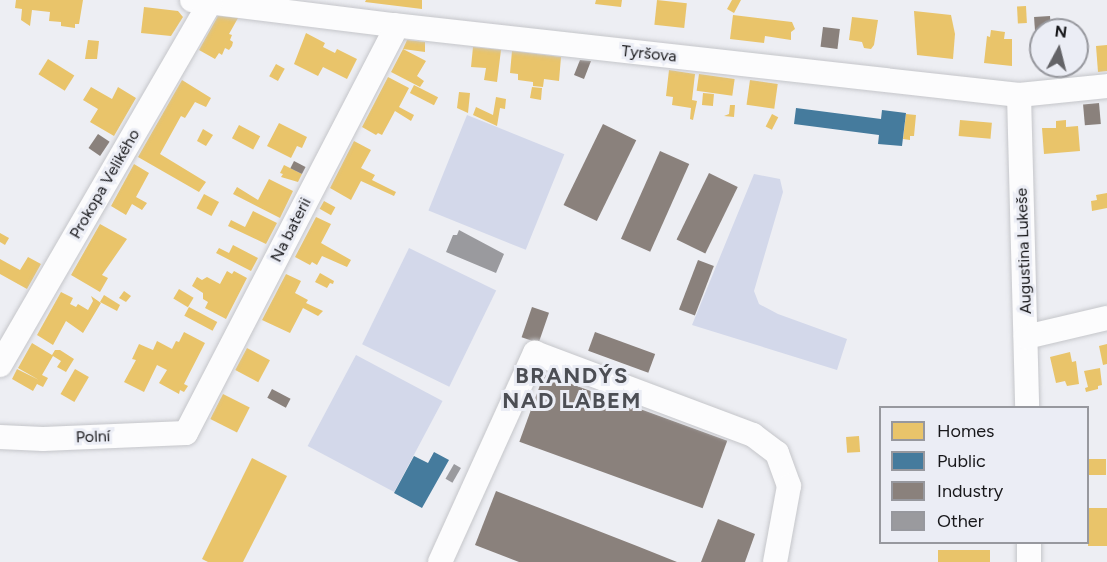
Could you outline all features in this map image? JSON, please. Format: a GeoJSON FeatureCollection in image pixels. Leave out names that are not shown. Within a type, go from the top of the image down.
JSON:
{"type":"FeatureCollection","features":[{"type":"Feature","properties":{"kind":"street","name":"Tyršova"},"geometry":{"type":"LineString","coordinates":[[201,1],[393,25],[1019,95],[1107,86]]}},
{"type":"Feature","properties":{"kind":"street","name":"Prokopa Velikého"},"geometry":{"type":"LineString","coordinates":[[0,365],[201,1]]}},
{"type":"Feature","properties":{"kind":"street","name":"Na baterii"},"geometry":{"type":"LineString","coordinates":[[186,433],[392,35],[393,25]]}},
{"type":"Feature","properties":{"kind":"street","name":"Augustina Lukeše"},"geometry":{"type":"LineString","coordinates":[[1019,95],[1027,406]]}},
{"type":"Feature","properties":{"kind":"street"},"geometry":{"type":"LineString","coordinates":[[1026,337],[1107,318]]}},
{"type":"Feature","properties":{"kind":"street"},"geometry":{"type":"LineString","coordinates":[[440,562],[535,353],[753,435],[777,453],[789,486],[775,562]]}},
{"type":"Feature","properties":{"kind":"street","name":"Polní"},"geometry":{"type":"LineString","coordinates":[[0,437],[42,439],[186,433]]}},
{"type":"Feature","properties":{"kind":"street"},"geometry":{"type":"LineString","coordinates":[[1029,544],[1029,562]]}},
{"type":"Feature","properties":{"kind":"shaded area"},"geometry":{"type":"Polygon","coordinates":[[[467,115],[564,154],[526,250],[428,210],[467,115]]]}},
{"type":"Feature","properties":{"kind":"shaded area"},"geometry":{"type":"Polygon","coordinates":[[[754,174],[780,179],[783,192],[754,291],[759,304],[778,314],[847,339],[837,370],[692,325],[754,174]]]}},
{"type":"Feature","properties":{"kind":"shaded area"},"geometry":{"type":"Polygon","coordinates":[[[409,248],[496,291],[449,387],[362,344],[409,248]]]}},
{"type":"Feature","properties":{"kind":"shaded area"},"geometry":{"type":"Polygon","coordinates":[[[356,355],[443,401],[394,492],[308,446],[356,355]]]}},
{"type":"Feature","properties":{"kind":"building: Homes"},"geometry":{"type":"Polygon","coordinates":[[[16,0],[83,0],[79,24],[75,24],[75,28],[61,26],[61,22],[49,21],[50,12],[32,10],[30,26],[21,20],[22,9],[15,8],[16,0]]]}},
{"type":"Feature","properties":{"kind":"building: Homes"},"geometry":{"type":"Polygon","coordinates":[[[366,0],[422,0],[422,9],[365,2],[366,0]]]}},
{"type":"Feature","properties":{"kind":"building: Homes"},"geometry":{"type":"Polygon","coordinates":[[[596,0],[622,0],[621,7],[595,4],[596,0]]]}},
{"type":"Feature","properties":{"kind":"building: Homes"},"geometry":{"type":"Polygon","coordinates":[[[657,0],[687,3],[684,28],[654,25],[657,0]]]}},
{"type":"Feature","properties":{"kind":"building: Homes"},"geometry":{"type":"Polygon","coordinates":[[[732,0],[741,0],[734,13],[727,9],[732,0]]]}},
{"type":"Feature","properties":{"kind":"building: Homes"},"geometry":{"type":"Polygon","coordinates":[[[1017,6],[1026,6],[1027,23],[1018,23],[1017,6]]]}},
{"type":"Feature","properties":{"kind":"building: Homes"},"geometry":{"type":"Polygon","coordinates":[[[144,7],[178,11],[183,17],[171,36],[141,33],[144,7]]]}},
{"type":"Feature","properties":{"kind":"building: Homes"},"geometry":{"type":"Polygon","coordinates":[[[914,11],[951,15],[955,34],[953,59],[917,55],[914,11]]]}},
{"type":"Feature","properties":{"kind":"building: Homes"},"geometry":{"type":"Polygon","coordinates":[[[733,15],[792,22],[795,29],[791,32],[791,40],[765,36],[764,43],[730,39],[733,15]]]}},
{"type":"Feature","properties":{"kind":"building: Homes"},"geometry":{"type":"Polygon","coordinates":[[[218,16],[238,18],[229,34],[232,35],[230,40],[233,42],[232,46],[229,50],[225,48],[222,55],[219,53],[215,59],[199,50],[218,16]]]}},
{"type":"Feature","properties":{"kind":"building: Homes"},"geometry":{"type":"Polygon","coordinates":[[[852,17],[878,20],[874,45],[871,49],[864,48],[862,42],[849,40],[852,17]]]}},
{"type":"Feature","properties":{"kind":"building: Homes"},"geometry":{"type":"Polygon","coordinates":[[[991,30],[1005,32],[1004,39],[1012,39],[1012,66],[984,63],[987,36],[990,37],[991,30]]]}},
{"type":"Feature","properties":{"kind":"building: Homes"},"geometry":{"type":"Polygon","coordinates":[[[306,33],[325,43],[323,47],[335,53],[337,49],[357,59],[347,79],[323,67],[318,76],[294,64],[306,33]]]}},
{"type":"Feature","properties":{"kind":"building: Homes"},"geometry":{"type":"Polygon","coordinates":[[[88,40],[99,41],[97,59],[85,59],[88,40]]]}},
{"type":"Feature","properties":{"kind":"building: Homes"},"geometry":{"type":"Polygon","coordinates":[[[407,40],[425,42],[425,52],[403,49],[407,40]]]}},
{"type":"Feature","properties":{"kind":"building: Homes"},"geometry":{"type":"Polygon","coordinates":[[[1107,45],[1107,71],[1098,72],[1096,46],[1107,45]]]}},
{"type":"Feature","properties":{"kind":"building: Homes"},"geometry":{"type":"Polygon","coordinates":[[[473,47],[501,50],[497,82],[484,80],[486,68],[471,67],[473,47]]]}},
{"type":"Feature","properties":{"kind":"building: Homes"},"geometry":{"type":"Polygon","coordinates":[[[403,49],[426,61],[417,76],[424,81],[420,87],[391,72],[403,49]]]}},
{"type":"Feature","properties":{"kind":"building: Homes"},"geometry":{"type":"Polygon","coordinates":[[[512,51],[561,57],[559,81],[544,79],[543,87],[533,86],[533,82],[518,80],[518,74],[510,73],[512,51]]]}},
{"type":"Feature","properties":{"kind":"building: Homes"},"geometry":{"type":"Polygon","coordinates":[[[48,59],[74,75],[65,91],[38,74],[48,59]]]}},
{"type":"Feature","properties":{"kind":"building: Homes"},"geometry":{"type":"Polygon","coordinates":[[[276,64],[285,69],[278,81],[269,76],[276,64]]]}},
{"type":"Feature","properties":{"kind":"building: Homes"},"geometry":{"type":"Polygon","coordinates":[[[669,70],[695,74],[692,100],[697,101],[693,120],[690,119],[691,108],[672,105],[673,97],[666,96],[669,70]]]}},
{"type":"Feature","properties":{"kind":"building: Homes"},"geometry":{"type":"Polygon","coordinates":[[[699,74],[735,79],[732,96],[697,91],[699,74]]]}},
{"type":"Feature","properties":{"kind":"building: Homes"},"geometry":{"type":"Polygon","coordinates":[[[388,77],[409,88],[399,107],[414,115],[411,121],[395,111],[382,135],[378,133],[376,135],[362,127],[388,77]]]}},
{"type":"Feature","properties":{"kind":"building: Homes"},"geometry":{"type":"Polygon","coordinates":[[[182,80],[211,98],[206,107],[195,102],[185,118],[181,116],[160,154],[206,182],[199,192],[138,157],[182,80]]]}},
{"type":"Feature","properties":{"kind":"building: Homes"},"geometry":{"type":"Polygon","coordinates":[[[750,80],[778,84],[774,109],[747,105],[750,80]]]}},
{"type":"Feature","properties":{"kind":"building: Homes"},"geometry":{"type":"Polygon","coordinates":[[[414,85],[438,97],[434,105],[410,93],[414,85]]]}},
{"type":"Feature","properties":{"kind":"building: Homes"},"geometry":{"type":"Polygon","coordinates":[[[91,87],[112,99],[118,87],[136,98],[114,136],[90,122],[98,109],[83,100],[91,87]]]}},
{"type":"Feature","properties":{"kind":"building: Homes"},"geometry":{"type":"Polygon","coordinates":[[[532,87],[542,88],[541,100],[530,98],[532,87]]]}},
{"type":"Feature","properties":{"kind":"building: Homes"},"geometry":{"type":"Polygon","coordinates":[[[459,92],[470,93],[468,113],[457,108],[459,92]]]}},
{"type":"Feature","properties":{"kind":"building: Homes"},"geometry":{"type":"Polygon","coordinates":[[[703,93],[714,94],[713,106],[702,105],[703,93]]]}},
{"type":"Feature","properties":{"kind":"building: Homes"},"geometry":{"type":"Polygon","coordinates":[[[496,97],[506,99],[505,109],[500,108],[497,126],[473,115],[476,107],[493,115],[496,97]]]}},
{"type":"Feature","properties":{"kind":"building: Homes"},"geometry":{"type":"Polygon","coordinates":[[[730,105],[735,105],[734,117],[724,116],[729,114],[730,105]]]}},
{"type":"Feature","properties":{"kind":"building: Homes"},"geometry":{"type":"Polygon","coordinates":[[[772,114],[778,117],[772,130],[766,126],[772,114]]]}},
{"type":"Feature","properties":{"kind":"building: Homes"},"geometry":{"type":"Polygon","coordinates":[[[906,114],[916,115],[914,136],[910,136],[910,140],[903,139],[906,114]]]}},
{"type":"Feature","properties":{"kind":"building: Homes"},"geometry":{"type":"Polygon","coordinates":[[[960,120],[992,123],[990,139],[959,136],[960,120]]]}},
{"type":"Feature","properties":{"kind":"building: Homes"},"geometry":{"type":"Polygon","coordinates":[[[1066,120],[1066,127],[1078,126],[1080,151],[1044,154],[1042,128],[1056,128],[1056,121],[1066,120]]]}},
{"type":"Feature","properties":{"kind":"building: Homes"},"geometry":{"type":"Polygon","coordinates":[[[279,123],[307,137],[302,148],[297,146],[291,158],[267,146],[279,123]]]}},
{"type":"Feature","properties":{"kind":"building: Homes"},"geometry":{"type":"Polygon","coordinates":[[[239,125],[260,136],[253,150],[232,138],[239,125]]]}},
{"type":"Feature","properties":{"kind":"building: Homes"},"geometry":{"type":"Polygon","coordinates":[[[203,129],[213,135],[206,146],[197,141],[203,129]]]}},
{"type":"Feature","properties":{"kind":"building: Homes"},"geometry":{"type":"Polygon","coordinates":[[[354,141],[371,150],[361,168],[375,175],[372,180],[396,192],[394,196],[361,181],[351,200],[330,188],[354,141]]]}},
{"type":"Feature","properties":{"kind":"building: Homes"},"geometry":{"type":"Polygon","coordinates":[[[134,164],[149,173],[136,197],[147,203],[142,210],[132,204],[126,215],[111,206],[134,164]]]}},
{"type":"Feature","properties":{"kind":"building: Homes"},"geometry":{"type":"Polygon","coordinates":[[[284,165],[302,174],[298,182],[281,177],[283,174],[280,173],[284,165]]]}},
{"type":"Feature","properties":{"kind":"building: Homes"},"geometry":{"type":"Polygon","coordinates":[[[269,179],[293,191],[280,218],[233,194],[237,187],[258,200],[269,179]]]}},
{"type":"Feature","properties":{"kind":"building: Homes"},"geometry":{"type":"Polygon","coordinates":[[[1107,193],[1107,208],[1092,211],[1091,201],[1097,200],[1096,195],[1107,193]]]}},
{"type":"Feature","properties":{"kind":"building: Homes"},"geometry":{"type":"Polygon","coordinates":[[[204,194],[219,202],[211,216],[196,208],[204,194]]]}},
{"type":"Feature","properties":{"kind":"building: Homes"},"geometry":{"type":"Polygon","coordinates":[[[324,201],[335,207],[331,215],[320,209],[324,201]]]}},
{"type":"Feature","properties":{"kind":"building: Homes"},"geometry":{"type":"Polygon","coordinates":[[[253,211],[277,223],[266,244],[228,226],[231,220],[245,227],[253,211]]]}},
{"type":"Feature","properties":{"kind":"building: Homes"},"geometry":{"type":"Polygon","coordinates":[[[316,217],[331,224],[321,243],[351,260],[347,267],[322,256],[317,265],[312,262],[310,265],[295,257],[316,217]]]}},
{"type":"Feature","properties":{"kind":"building: Homes"},"geometry":{"type":"Polygon","coordinates":[[[100,224],[127,239],[102,275],[108,278],[100,292],[71,275],[100,224]]]}},
{"type":"Feature","properties":{"kind":"building: Homes"},"geometry":{"type":"Polygon","coordinates":[[[0,233],[9,238],[5,245],[0,242],[0,233]]]}},
{"type":"Feature","properties":{"kind":"building: Homes"},"geometry":{"type":"Polygon","coordinates":[[[233,245],[258,258],[251,271],[216,253],[219,248],[229,253],[233,245]]]}},
{"type":"Feature","properties":{"kind":"building: Homes"},"geometry":{"type":"Polygon","coordinates":[[[28,257],[41,264],[27,289],[0,274],[0,259],[20,270],[28,257]]]}},
{"type":"Feature","properties":{"kind":"building: Homes"},"geometry":{"type":"Polygon","coordinates":[[[227,271],[232,274],[234,271],[247,278],[226,319],[205,308],[208,302],[203,299],[203,293],[192,286],[197,277],[202,280],[207,277],[220,284],[227,271]]]}},
{"type":"Feature","properties":{"kind":"building: Homes"},"geometry":{"type":"Polygon","coordinates":[[[320,273],[334,281],[333,284],[330,283],[327,288],[315,282],[320,273]]]}},
{"type":"Feature","properties":{"kind":"building: Homes"},"geometry":{"type":"Polygon","coordinates":[[[286,274],[301,281],[295,293],[308,300],[306,303],[323,311],[318,316],[303,308],[290,333],[262,320],[286,274]]]}},
{"type":"Feature","properties":{"kind":"building: Homes"},"geometry":{"type":"Polygon","coordinates":[[[179,289],[194,298],[188,307],[173,298],[179,289]]]}},
{"type":"Feature","properties":{"kind":"building: Homes"},"geometry":{"type":"Polygon","coordinates":[[[124,291],[131,296],[126,302],[119,298],[124,291]]]}},
{"type":"Feature","properties":{"kind":"building: Homes"},"geometry":{"type":"Polygon","coordinates":[[[61,292],[73,298],[70,304],[76,307],[78,304],[88,310],[93,301],[91,296],[101,303],[83,333],[66,321],[53,345],[37,335],[61,292]]]}},
{"type":"Feature","properties":{"kind":"building: Homes"},"geometry":{"type":"Polygon","coordinates":[[[104,295],[120,305],[117,311],[100,302],[104,295]]]}},
{"type":"Feature","properties":{"kind":"building: Homes"},"geometry":{"type":"Polygon","coordinates":[[[189,307],[217,322],[213,331],[184,316],[189,307]]]}},
{"type":"Feature","properties":{"kind":"building: Homes"},"geometry":{"type":"Polygon","coordinates":[[[184,332],[205,343],[184,384],[188,386],[184,392],[180,390],[179,394],[159,383],[167,370],[157,365],[144,392],[124,382],[136,360],[132,359],[139,344],[153,350],[157,341],[172,349],[184,332]]]}},
{"type":"Feature","properties":{"kind":"building: Homes"},"geometry":{"type":"Polygon","coordinates":[[[32,343],[52,355],[55,350],[60,350],[74,359],[66,372],[57,367],[61,361],[53,356],[42,375],[48,378],[43,387],[37,384],[33,391],[12,379],[17,369],[39,380],[18,368],[32,343]]]}},
{"type":"Feature","properties":{"kind":"building: Homes"},"geometry":{"type":"Polygon","coordinates":[[[1107,344],[1107,364],[1103,365],[1099,346],[1107,344]]]}},
{"type":"Feature","properties":{"kind":"building: Homes"},"geometry":{"type":"Polygon","coordinates":[[[247,348],[270,360],[258,382],[235,370],[247,348]]]}},
{"type":"Feature","properties":{"kind":"building: Homes"},"geometry":{"type":"Polygon","coordinates":[[[1070,352],[1072,362],[1076,361],[1079,384],[1067,386],[1065,381],[1056,383],[1050,357],[1070,352]]]}},
{"type":"Feature","properties":{"kind":"building: Homes"},"geometry":{"type":"Polygon","coordinates":[[[1100,368],[1102,385],[1098,386],[1098,389],[1086,392],[1085,388],[1088,387],[1084,371],[1100,368]]]}},
{"type":"Feature","properties":{"kind":"building: Homes"},"geometry":{"type":"Polygon","coordinates":[[[75,369],[89,377],[74,402],[60,394],[75,369]]]}},
{"type":"Feature","properties":{"kind":"building: Homes"},"geometry":{"type":"Polygon","coordinates":[[[223,394],[250,408],[237,433],[210,419],[223,394]]]}},
{"type":"Feature","properties":{"kind":"building: Homes"},"geometry":{"type":"Polygon","coordinates":[[[859,436],[860,452],[847,453],[846,437],[859,436]]]}},
{"type":"Feature","properties":{"kind":"building: Homes"},"geometry":{"type":"Polygon","coordinates":[[[252,458],[287,476],[243,562],[208,562],[202,559],[252,458]]]}},
{"type":"Feature","properties":{"kind":"building: Homes"},"geometry":{"type":"Polygon","coordinates":[[[1089,459],[1106,459],[1106,475],[1089,475],[1089,459]]]}},
{"type":"Feature","properties":{"kind":"building: Homes"},"geometry":{"type":"Polygon","coordinates":[[[1089,508],[1107,508],[1107,546],[1088,546],[1089,508]]]}},
{"type":"Feature","properties":{"kind":"building: Homes"},"geometry":{"type":"Polygon","coordinates":[[[938,550],[990,550],[990,562],[938,562],[938,550]]]}},
{"type":"Feature","properties":{"kind":"building: Public"},"geometry":{"type":"Polygon","coordinates":[[[796,108],[881,119],[882,110],[906,113],[902,146],[878,144],[879,135],[794,124],[796,108]]]}},
{"type":"Feature","properties":{"kind":"building: Public"},"geometry":{"type":"Polygon","coordinates":[[[434,452],[449,460],[422,508],[394,493],[414,456],[428,463],[434,452]]]}},
{"type":"Feature","properties":{"kind":"building: Industry"},"geometry":{"type":"Polygon","coordinates":[[[1050,16],[1050,18],[1034,18],[1050,16]]]}},
{"type":"Feature","properties":{"kind":"building: Industry"},"geometry":{"type":"Polygon","coordinates":[[[823,27],[840,29],[837,49],[821,47],[823,27]]]}},
{"type":"Feature","properties":{"kind":"building: Industry"},"geometry":{"type":"Polygon","coordinates":[[[580,60],[591,61],[584,79],[574,75],[580,60]]]}},
{"type":"Feature","properties":{"kind":"building: Industry"},"geometry":{"type":"Polygon","coordinates":[[[1099,103],[1101,124],[1085,125],[1083,104],[1099,103]]]}},
{"type":"Feature","properties":{"kind":"building: Industry"},"geometry":{"type":"Polygon","coordinates":[[[603,124],[636,140],[597,221],[564,205],[603,124]]]}},
{"type":"Feature","properties":{"kind":"building: Industry"},"geometry":{"type":"Polygon","coordinates":[[[98,134],[110,142],[100,156],[88,148],[98,134]]]}},
{"type":"Feature","properties":{"kind":"building: Industry"},"geometry":{"type":"Polygon","coordinates":[[[660,151],[689,164],[650,252],[621,239],[660,151]]]}},
{"type":"Feature","properties":{"kind":"building: Industry"},"geometry":{"type":"Polygon","coordinates":[[[294,161],[306,167],[302,174],[290,168],[294,161]]]}},
{"type":"Feature","properties":{"kind":"building: Industry"},"geometry":{"type":"Polygon","coordinates":[[[709,173],[738,187],[705,254],[677,240],[709,173]]]}},
{"type":"Feature","properties":{"kind":"building: Industry"},"geometry":{"type":"Polygon","coordinates":[[[698,260],[714,266],[695,316],[679,309],[698,260]]]}},
{"type":"Feature","properties":{"kind":"building: Industry"},"geometry":{"type":"Polygon","coordinates":[[[532,307],[549,313],[539,343],[522,337],[532,307]]]}},
{"type":"Feature","properties":{"kind":"building: Industry"},"geometry":{"type":"Polygon","coordinates":[[[595,332],[655,354],[648,373],[588,351],[595,332]]]}},
{"type":"Feature","properties":{"kind":"building: Industry"},"geometry":{"type":"Polygon","coordinates":[[[544,374],[727,441],[703,508],[519,442],[544,374]]]}},
{"type":"Feature","properties":{"kind":"building: Industry"},"geometry":{"type":"Polygon","coordinates":[[[272,389],[291,399],[286,408],[267,398],[272,389]]]}},
{"type":"Feature","properties":{"kind":"building: Industry"},"geometry":{"type":"Polygon","coordinates":[[[496,491],[677,562],[519,562],[475,545],[496,491]]]}},
{"type":"Feature","properties":{"kind":"building: Industry"},"geometry":{"type":"Polygon","coordinates":[[[718,519],[755,534],[745,562],[701,562],[718,519]]]}},
{"type":"Feature","properties":{"kind":"building: Other"},"geometry":{"type":"Polygon","coordinates":[[[459,230],[504,254],[496,273],[446,252],[453,235],[457,235],[459,230]]]}},
{"type":"Feature","properties":{"kind":"building: Other"},"geometry":{"type":"Polygon","coordinates":[[[454,464],[461,468],[452,483],[446,479],[454,464]]]}},
{"type":"Feature","properties":{"kind":"district","name":"BRANDÝS NAD LABEM"},"geometry":{"type":"Point","coordinates":[572,388]}}]}
